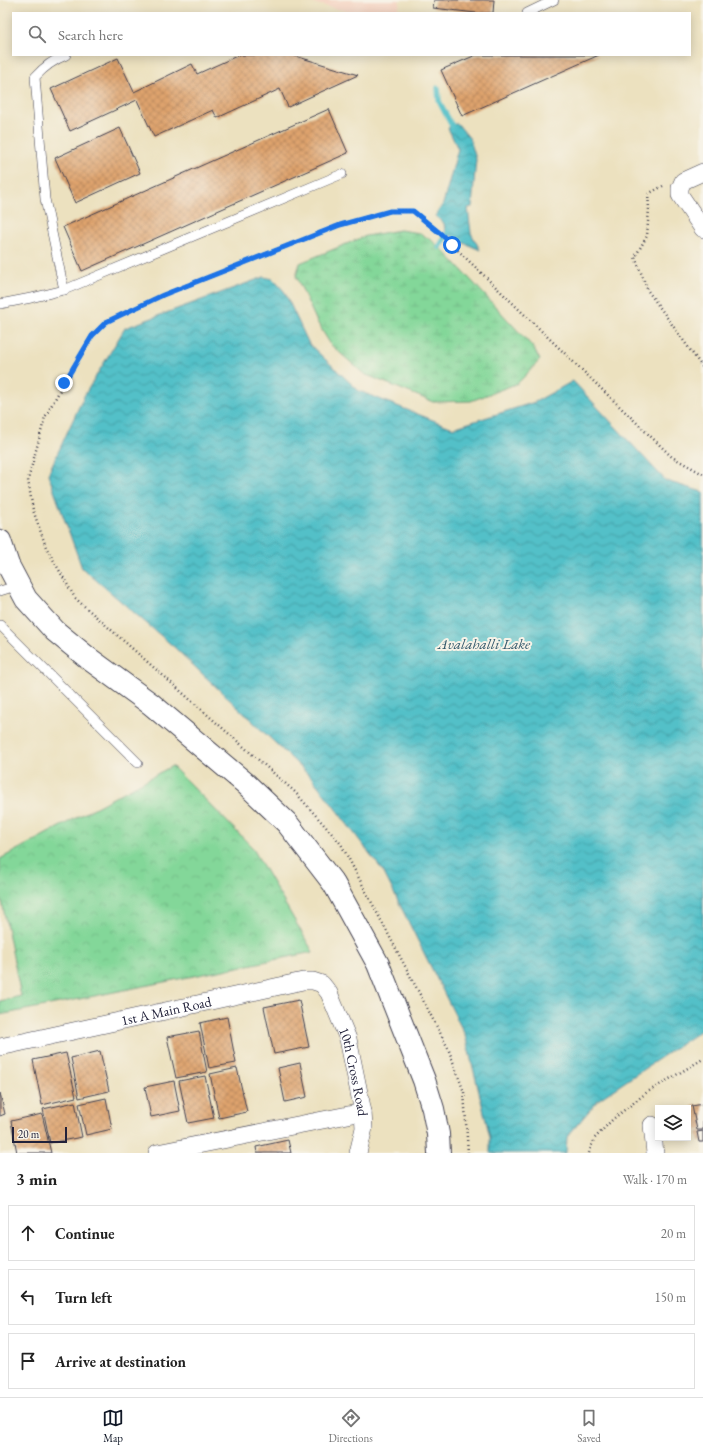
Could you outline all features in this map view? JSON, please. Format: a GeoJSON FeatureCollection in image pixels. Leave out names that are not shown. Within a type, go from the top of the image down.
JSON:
{"type":"FeatureCollection","features":[{"type":"Feature","properties":{"kind":"street"},"geometry":{"type":"LineString","coordinates":[[703,172],[683,181],[680,188],[680,195],[703,229]]}},
{"type":"Feature","properties":{"kind":"street"},"geometry":{"type":"LineString","coordinates":[[0,540],[8,566],[9,588],[26,599],[55,631],[88,658],[151,704],[205,748],[250,788],[287,823],[334,884],[378,964],[424,1080],[433,1109],[438,1134],[438,1153]]}},
{"type":"Feature","properties":{"kind":"street","name":"1st A Main Road"},"geometry":{"type":"LineString","coordinates":[[0,1047],[304,981],[313,981],[322,984],[329,993]]}},
{"type":"Feature","properties":{"kind":"street","name":"10th Cross Road"},"geometry":{"type":"LineString","coordinates":[[329,993],[348,1039],[364,1112],[364,1128],[358,1153]]}},
{"type":"Feature","properties":{"kind":"street"},"geometry":{"type":"LineString","coordinates":[[157,1153],[364,1112]]}},
{"type":"Feature","properties":{"kind":"street"},"geometry":{"type":"LineString","coordinates":[[652,1125],[655,1153]]}},
{"type":"Feature","properties":{"kind":"lane"},"geometry":{"type":"LineString","coordinates":[[529,12],[554,0]]}},
{"type":"Feature","properties":{"kind":"lane"},"geometry":{"type":"LineString","coordinates":[[64,56],[55,60],[42,70],[35,78],[45,199],[64,290]]}},
{"type":"Feature","properties":{"kind":"lane"},"geometry":{"type":"LineString","coordinates":[[0,304],[64,290],[342,174]]}},
{"type":"Feature","properties":{"kind":"lane"},"geometry":{"type":"LineString","coordinates":[[0,625],[138,763]]}},
{"type":"Feature","properties":{"kind":"path"},"geometry":{"type":"LineString","coordinates":[[683,181],[664,185],[648,194],[649,208],[647,236],[635,257],[648,291],[703,368]]}},
{"type":"Feature","properties":{"kind":"path"},"geometry":{"type":"LineString","coordinates":[[468,1153],[464,1092],[448,1048],[342,844],[295,792],[74,598],[46,547],[33,510],[28,480],[45,417],[92,336],[106,322],[163,295],[340,225],[390,211],[413,211],[441,234],[672,457],[703,474]]}},
{"type":"Feature","properties":{"kind":"path"},"geometry":{"type":"LineString","coordinates":[[589,1153],[594,1139],[613,1119],[646,1093],[703,1059]]}},
{"type":"Feature","properties":{"kind":"shaded area"},"geometry":{"type":"Polygon","coordinates":[[[300,0],[400,0],[398,12],[350,12],[300,0]]]}},
{"type":"Feature","properties":{"kind":"green space"},"geometry":{"type":"Polygon","coordinates":[[[400,230],[420,233],[445,252],[532,346],[540,360],[518,383],[471,401],[433,402],[364,374],[331,345],[317,322],[296,276],[300,263],[366,236],[400,230]]]}},
{"type":"Feature","properties":{"kind":"green space"},"geometry":{"type":"Polygon","coordinates":[[[172,766],[252,847],[313,952],[0,1015],[0,1001],[21,996],[0,892],[0,859],[172,766]]]}},
{"type":"Feature","properties":{"kind":"water"},"geometry":{"type":"Polygon","coordinates":[[[457,123],[470,139],[476,159],[472,207],[468,208],[471,233],[480,250],[457,240],[445,231],[444,223],[435,216],[443,204],[458,149],[448,128],[457,123]]]}},
{"type":"Feature","properties":{"kind":"water","name":"Avalahalli Lake"},"geometry":{"type":"Polygon","coordinates":[[[264,277],[273,279],[284,291],[309,344],[359,391],[453,428],[535,402],[573,381],[666,481],[703,492],[703,1029],[598,1100],[567,1137],[566,1153],[490,1153],[490,1137],[465,1035],[383,871],[312,778],[174,647],[82,568],[48,474],[84,396],[125,328],[264,277]]]}},
{"type":"Feature","properties":{"kind":"building"},"geometry":{"type":"Polygon","coordinates":[[[434,0],[494,0],[493,12],[467,12],[433,8],[434,0]]]}},
{"type":"Feature","properties":{"kind":"building"},"geometry":{"type":"Polygon","coordinates":[[[237,56],[295,56],[358,75],[288,107],[280,89],[217,118],[213,110],[154,137],[137,100],[70,131],[51,89],[118,58],[134,92],[192,64],[197,74],[237,56]]]}},
{"type":"Feature","properties":{"kind":"building"},"geometry":{"type":"Polygon","coordinates":[[[474,56],[597,56],[462,116],[441,70],[474,56]]]}},
{"type":"Feature","properties":{"kind":"building"},"geometry":{"type":"Polygon","coordinates":[[[329,109],[348,153],[82,271],[63,227],[329,109]]]}},
{"type":"Feature","properties":{"kind":"building"},"geometry":{"type":"Polygon","coordinates":[[[120,128],[140,173],[75,203],[55,158],[120,128]]]}},
{"type":"Feature","properties":{"kind":"building"},"geometry":{"type":"Polygon","coordinates":[[[299,1000],[309,1047],[274,1054],[264,1007],[299,1000]]]}},
{"type":"Feature","properties":{"kind":"building"},"geometry":{"type":"Polygon","coordinates":[[[227,1017],[236,1063],[209,1068],[200,1023],[227,1017]]]}},
{"type":"Feature","properties":{"kind":"building"},"geometry":{"type":"Polygon","coordinates":[[[199,1031],[207,1072],[176,1078],[167,1037],[199,1031]]]}},
{"type":"Feature","properties":{"kind":"building"},"geometry":{"type":"Polygon","coordinates":[[[100,1051],[109,1091],[79,1098],[71,1058],[100,1051]]]}},
{"type":"Feature","properties":{"kind":"building"},"geometry":{"type":"Polygon","coordinates":[[[66,1053],[76,1097],[42,1105],[33,1060],[66,1053]]]}},
{"type":"Feature","properties":{"kind":"building"},"geometry":{"type":"Polygon","coordinates":[[[300,1063],[307,1097],[285,1102],[278,1068],[300,1063]]]}},
{"type":"Feature","properties":{"kind":"building"},"geometry":{"type":"Polygon","coordinates":[[[237,1068],[247,1112],[219,1118],[210,1074],[237,1068]]]}},
{"type":"Feature","properties":{"kind":"building"},"geometry":{"type":"Polygon","coordinates":[[[205,1076],[214,1118],[188,1123],[179,1081],[205,1076]]]}},
{"type":"Feature","properties":{"kind":"building"},"geometry":{"type":"Polygon","coordinates":[[[174,1081],[180,1111],[151,1117],[145,1087],[174,1081]]]}},
{"type":"Feature","properties":{"kind":"building"},"geometry":{"type":"Polygon","coordinates":[[[0,1093],[5,1114],[0,1116],[0,1093]]]}},
{"type":"Feature","properties":{"kind":"building"},"geometry":{"type":"Polygon","coordinates":[[[106,1098],[112,1129],[86,1135],[79,1104],[106,1098]]]}},
{"type":"Feature","properties":{"kind":"building"},"geometry":{"type":"Polygon","coordinates":[[[75,1102],[82,1137],[50,1143],[43,1109],[75,1102]]]}},
{"type":"Feature","properties":{"kind":"building"},"geometry":{"type":"Polygon","coordinates":[[[703,1104],[703,1130],[697,1130],[692,1106],[703,1104]]]}},
{"type":"Feature","properties":{"kind":"building"},"geometry":{"type":"Polygon","coordinates":[[[42,1114],[51,1153],[17,1153],[11,1121],[42,1114]]]}},
{"type":"Feature","properties":{"kind":"building"},"geometry":{"type":"Polygon","coordinates":[[[703,1131],[703,1142],[699,1142],[697,1132],[703,1131]]]}},
{"type":"Feature","properties":{"kind":"building"},"geometry":{"type":"Polygon","coordinates":[[[288,1140],[291,1153],[257,1153],[256,1147],[288,1140]]]}},
{"type":"Feature","properties":{"kind":"waterway"},"geometry":{"type":"LineString","coordinates":[[438,88],[439,101],[456,131]]}},
{"type":"Feature","properties":{"kind":"waterway"},"geometry":{"type":"LineString","coordinates":[[439,247],[450,227]]}},
{"type":"Feature","properties":{"kind":"route"},"geometry":{"type":"LineString","coordinates":[[64,383],[92,336],[106,322],[163,295],[340,225],[390,211],[413,211],[452,245]]}}]}
